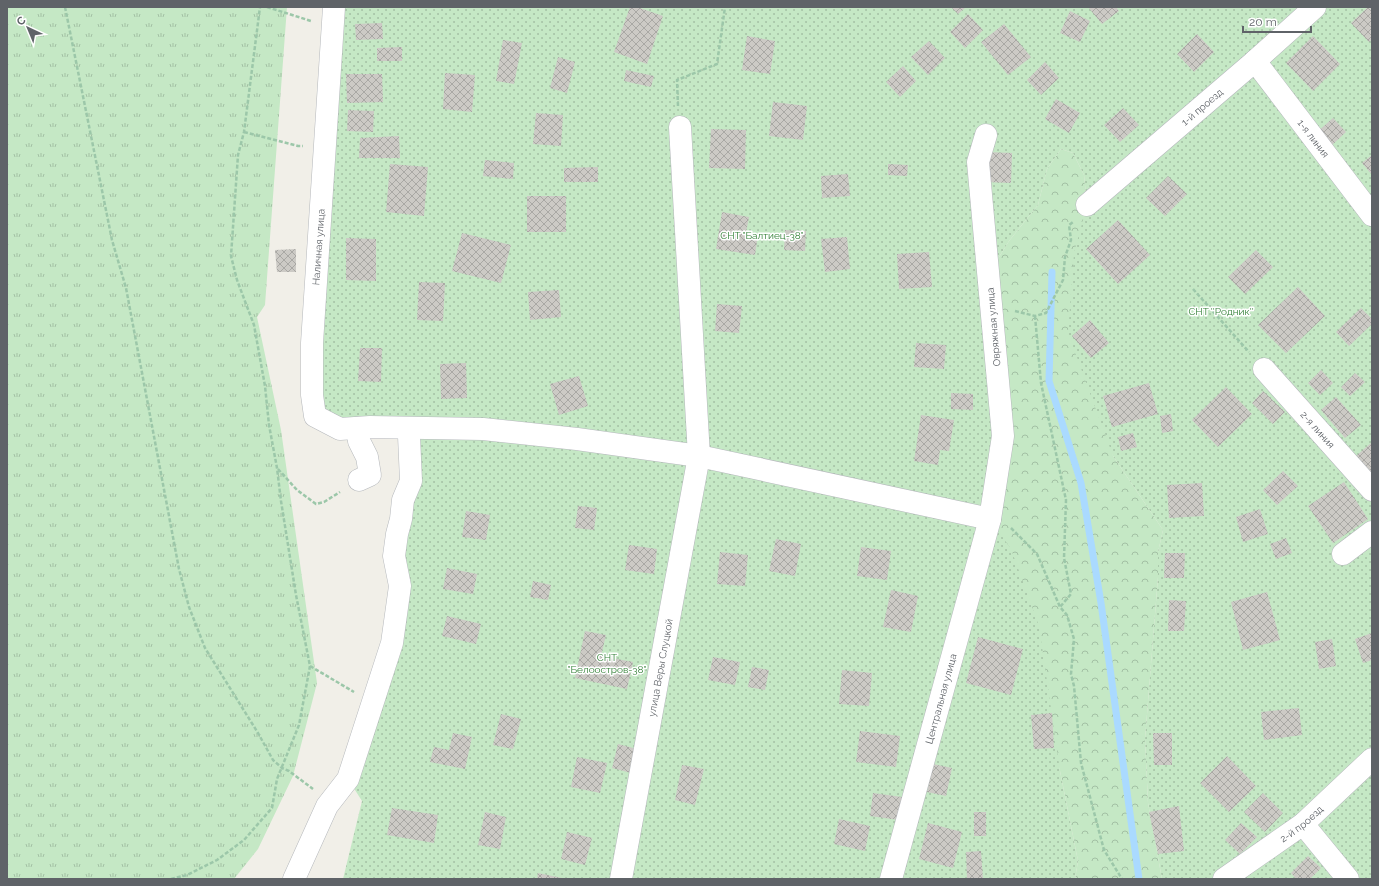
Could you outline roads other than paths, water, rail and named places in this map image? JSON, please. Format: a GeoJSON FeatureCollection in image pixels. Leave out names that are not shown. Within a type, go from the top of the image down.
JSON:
{"type":"FeatureCollection","features":[{"type":"Feature","properties":{"kind":"street","name":"1-й проезд"},"geometry":{"type":"LineString","coordinates":[[1087,205],[1255,61],[1315,7]]}},
{"type":"Feature","properties":{"kind":"street","name":"Наличная улица"},"geometry":{"type":"LineString","coordinates":[[333,17],[312,343],[312,395],[315,416],[340,429],[483,429],[577,439],[700,456],[990,517]]}},
{"type":"Feature","properties":{"kind":"street","name":"1-я линия"},"geometry":{"type":"LineString","coordinates":[[1255,61],[1372,215]]}},
{"type":"Feature","properties":{"kind":"street","name":"улица Веры Слуцкой"},"geometry":{"type":"LineString","coordinates":[[621,879],[700,456],[680,127]]}},
{"type":"Feature","properties":{"kind":"street","name":"Овряжная улица"},"geometry":{"type":"LineString","coordinates":[[986,135],[978,162],[1003,436],[990,517]]}},
{"type":"Feature","properties":{"kind":"street","name":"2-я линия"},"geometry":{"type":"LineString","coordinates":[[1264,369],[1372,490]]}},
{"type":"Feature","properties":{"kind":"street"},"geometry":{"type":"LineString","coordinates":[[357,428],[359,441],[367,457],[370,475],[359,480]]}},
{"type":"Feature","properties":{"kind":"street"},"geometry":{"type":"LineString","coordinates":[[296,878],[327,806],[348,778],[392,643],[400,586],[394,556],[403,502],[411,481],[409,436]]}},
{"type":"Feature","properties":{"kind":"street","name":"Центральная улица"},"geometry":{"type":"LineString","coordinates":[[891,879],[990,517]]}},
{"type":"Feature","properties":{"kind":"street"},"geometry":{"type":"LineString","coordinates":[[1343,554],[1372,532]]}},
{"type":"Feature","properties":{"kind":"street","name":"2-й проезд"},"geometry":{"type":"LineString","coordinates":[[1224,879],[1303,824],[1372,759]]}},
{"type":"Feature","properties":{"kind":"street"},"geometry":{"type":"LineString","coordinates":[[1303,824],[1348,879]]}},
{"type":"Feature","properties":{"kind":"waterway"},"geometry":{"type":"LineString","coordinates":[[1052,272],[1049,381],[1081,483],[1101,603],[1139,879]]}},
{"type":"Feature","properties":{"kind":"park label","name":"СНТ \"Балтиец-38\""},"geometry":{"type":"Point","coordinates":[762,235]}},
{"type":"Feature","properties":{"kind":"park label","name":"СНТ ''Родник''"},"geometry":{"type":"Point","coordinates":[1221,311]}},
{"type":"Feature","properties":{"kind":"park label","name":"СНТ \"Белоостров-38\""},"geometry":{"type":"Point","coordinates":[607,662]}}]}
